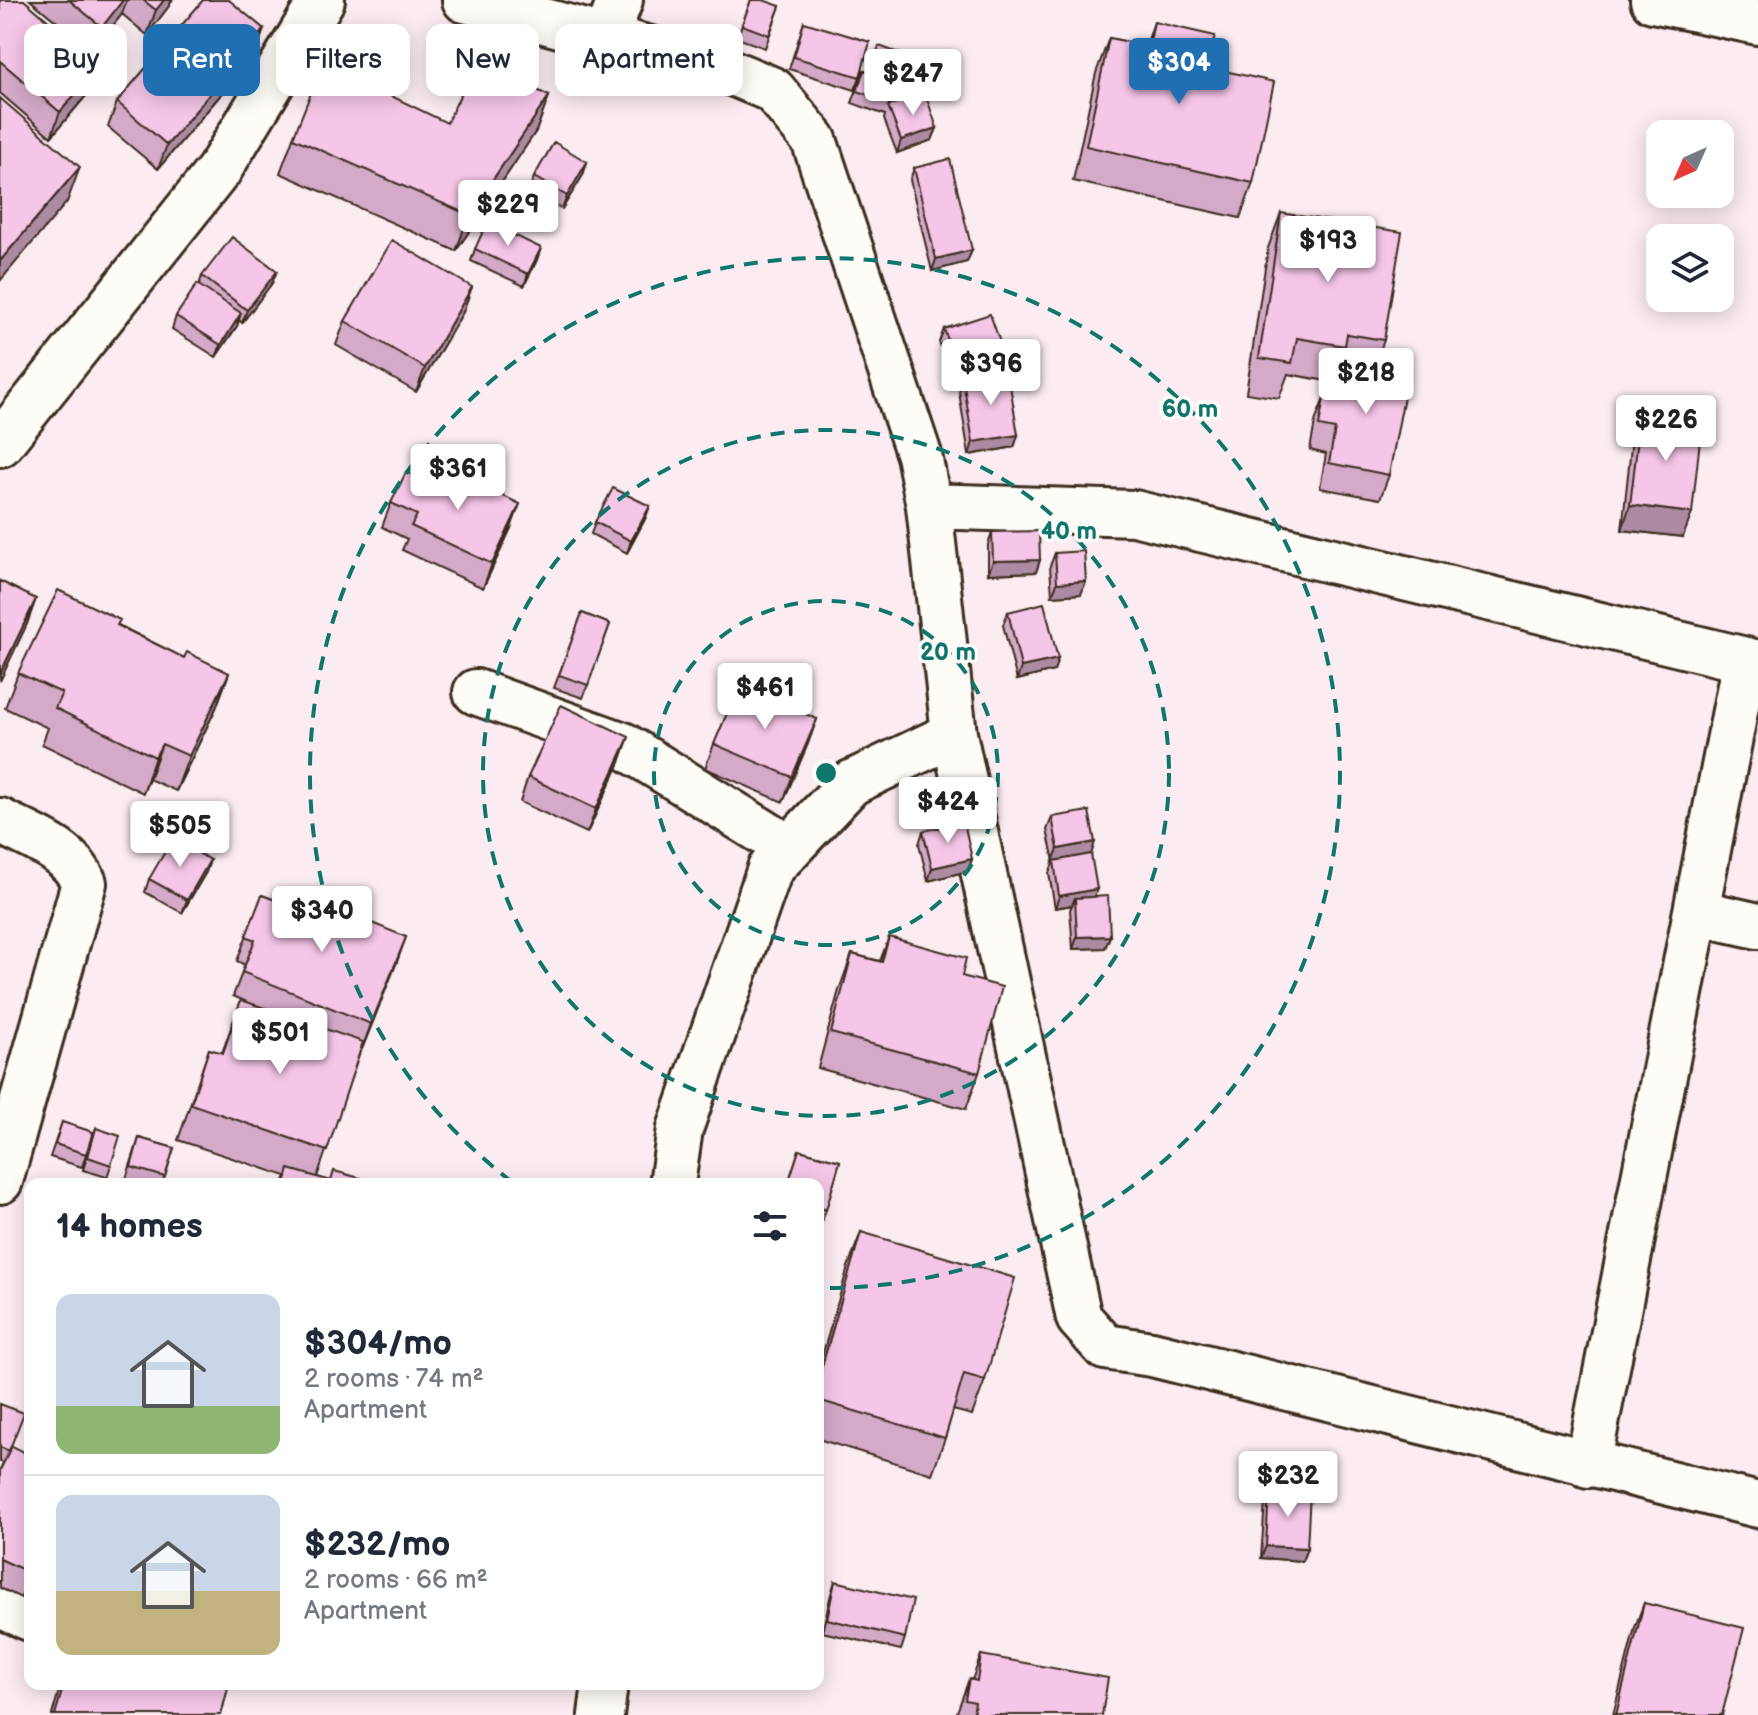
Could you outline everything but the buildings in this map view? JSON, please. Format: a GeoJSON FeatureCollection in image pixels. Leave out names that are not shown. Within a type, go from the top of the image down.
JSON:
{"type":"FeatureCollection","features":[{"type":"Feature","properties":{"kind":"street"},"geometry":{"type":"LineString","coordinates":[[0,444],[219,170],[322,0]]}},
{"type":"Feature","properties":{"kind":"street"},"geometry":{"type":"LineString","coordinates":[[465,0],[613,19],[773,90],[814,140],[919,455],[929,506],[954,734],[1079,1318],[1105,1347],[1152,1354],[1758,1505]]}},
{"type":"Feature","properties":{"kind":"street"},"geometry":{"type":"LineString","coordinates":[[1653,0],[1758,22]]}},
{"type":"Feature","properties":{"kind":"street"},"geometry":{"type":"LineString","coordinates":[[929,506],[1134,513],[1752,662],[1696,912],[1588,1465]]}},
{"type":"Feature","properties":{"kind":"street"},"geometry":{"type":"LineString","coordinates":[[476,692],[623,745],[789,848]]}},
{"type":"Feature","properties":{"kind":"street"},"geometry":{"type":"LineString","coordinates":[[673,1178],[680,1129],[770,869],[851,783],[954,734]]}},
{"type":"Feature","properties":{"kind":"street"},"geometry":{"type":"LineString","coordinates":[[0,821],[63,855],[78,868],[84,883],[0,1181]]}},
{"type":"Feature","properties":{"kind":"street"},"geometry":{"type":"LineString","coordinates":[[1696,912],[1758,926]]}},
{"type":"Feature","properties":{"kind":"street"},"geometry":{"type":"LineString","coordinates":[[0,1605],[24,1615]]}},
{"type":"Feature","properties":{"kind":"street"},"geometry":{"type":"LineString","coordinates":[[601,1715],[604,1690]]}}]}
